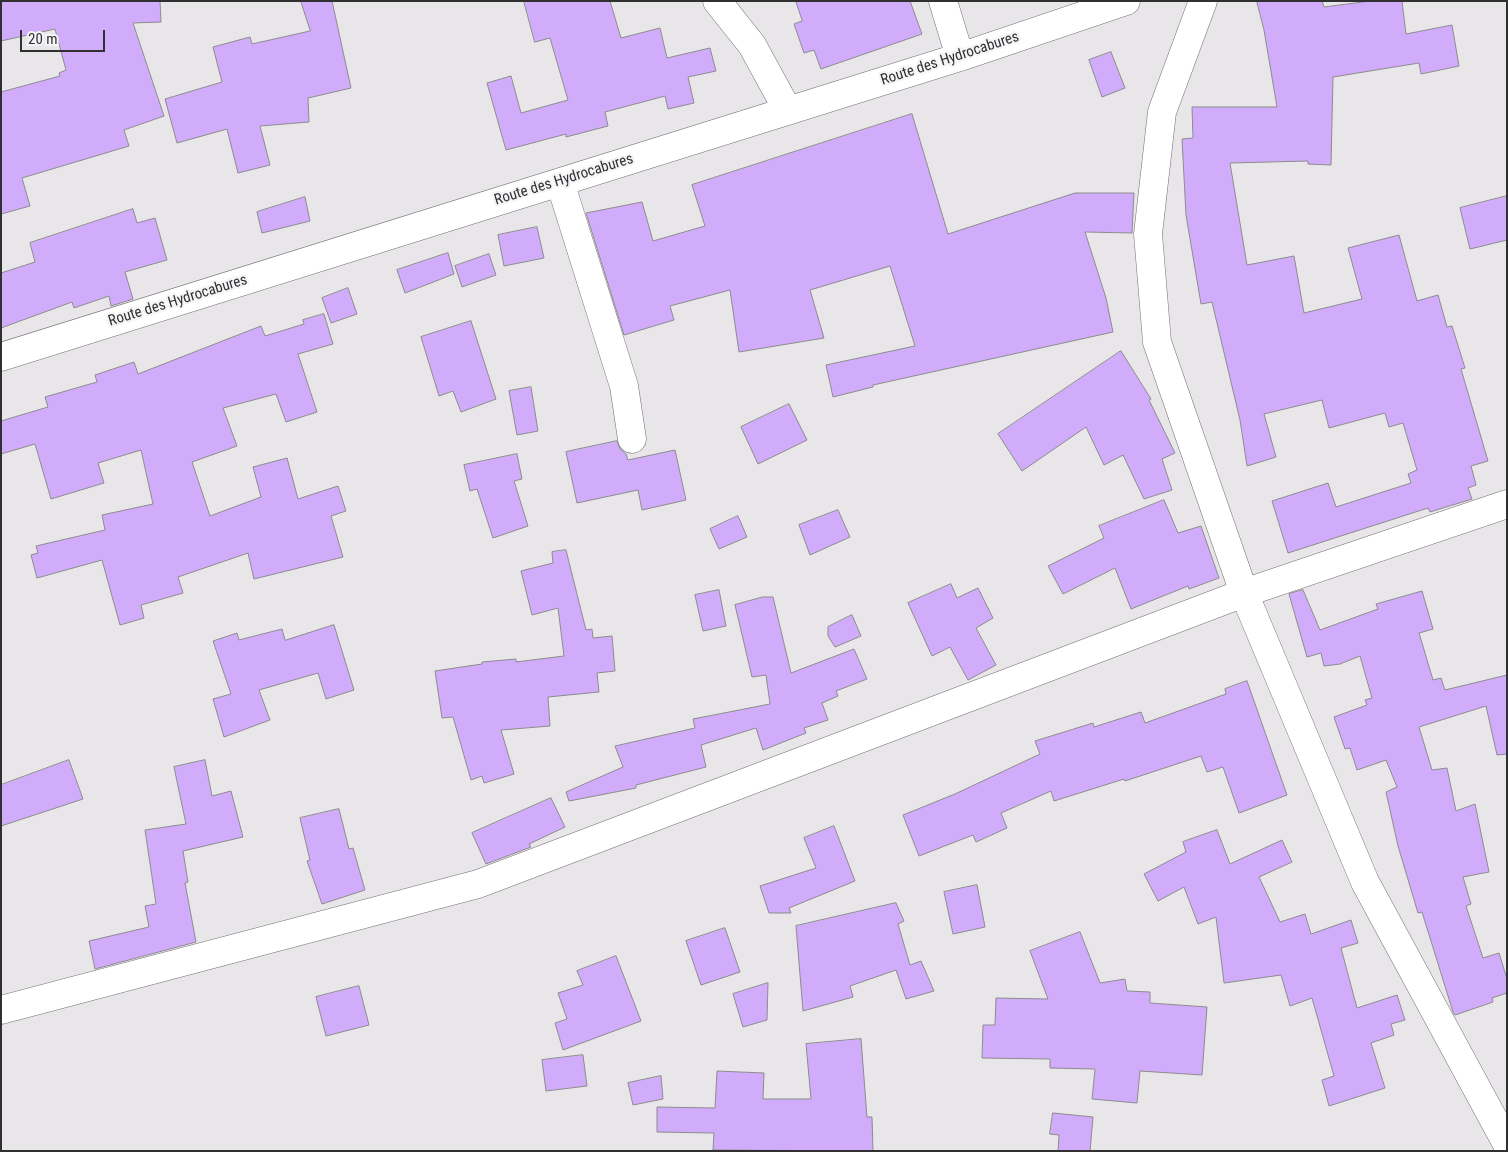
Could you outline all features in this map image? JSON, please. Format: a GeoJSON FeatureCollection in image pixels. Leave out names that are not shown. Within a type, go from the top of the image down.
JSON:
{"type":"FeatureCollection","features":[{"type":"Feature","properties":{"kind":"street"},"geometry":{"type":"LineString","coordinates":[[717,1],[752,45],[788,111]]}},
{"type":"Feature","properties":{"kind":"street"},"geometry":{"type":"LineString","coordinates":[[943,1],[960,57]]}},
{"type":"Feature","properties":{"kind":"street","name":"Route des Hydrocabures"},"geometry":{"type":"LineString","coordinates":[[1,356],[960,57],[1126,1]]}},
{"type":"Feature","properties":{"kind":"street"},"geometry":{"type":"LineString","coordinates":[[1203,1],[1162,112],[1148,234],[1157,342],[1244,593],[1365,882],[1507,1144]]}},
{"type":"Feature","properties":{"kind":"street"},"geometry":{"type":"LineString","coordinates":[[560,182],[624,386],[632,439]]}},
{"type":"Feature","properties":{"kind":"street"},"geometry":{"type":"LineString","coordinates":[[1,1010],[478,884],[1244,593],[1507,504]]}},
{"type":"Feature","properties":{"kind":"building"},"geometry":{"type":"Polygon","coordinates":[[[1,1],[160,1],[161,22],[133,23],[164,116],[124,130],[129,146],[22,178],[30,206],[1,214],[1,92],[60,76],[59,73],[66,70],[55,29],[1,41],[1,1]]]}},
{"type":"Feature","properties":{"kind":"building"},"geometry":{"type":"Polygon","coordinates":[[[301,1],[332,1],[351,88],[308,98],[309,122],[260,126],[270,165],[238,173],[227,129],[177,143],[165,99],[222,82],[213,47],[250,37],[252,44],[310,31],[301,1]]]}},
{"type":"Feature","properties":{"kind":"building"},"geometry":{"type":"Polygon","coordinates":[[[524,1],[610,1],[621,38],[660,28],[667,58],[710,48],[716,71],[688,77],[694,103],[668,109],[665,96],[605,112],[608,126],[566,137],[566,134],[506,150],[487,83],[511,76],[521,113],[568,100],[550,38],[535,42],[524,1]]]}},
{"type":"Feature","properties":{"kind":"building"},"geometry":{"type":"Polygon","coordinates":[[[796,1],[910,1],[922,34],[821,69],[814,50],[804,53],[794,24],[802,21],[796,1]]]}},
{"type":"Feature","properties":{"kind":"building"},"geometry":{"type":"Polygon","coordinates":[[[1257,1],[1322,1],[1324,7],[1370,1],[1402,1],[1406,34],[1452,25],[1459,66],[1421,74],[1419,63],[1333,77],[1331,165],[1308,164],[1308,161],[1230,163],[1247,265],[1294,256],[1304,313],[1362,299],[1348,248],[1399,235],[1417,301],[1438,295],[1447,327],[1452,326],[1465,368],[1461,369],[1488,461],[1471,466],[1476,485],[1468,488],[1472,499],[1430,512],[1428,508],[1288,553],[1272,501],[1328,483],[1336,507],[1411,483],[1408,474],[1417,470],[1403,423],[1389,427],[1385,413],[1329,428],[1322,400],[1264,414],[1276,457],[1247,466],[1240,420],[1212,302],[1201,304],[1186,215],[1182,139],[1193,138],[1192,107],[1277,107],[1264,30],[1257,1]]]}},
{"type":"Feature","properties":{"kind":"building"},"geometry":{"type":"Polygon","coordinates":[[[1111,52],[1125,88],[1102,97],[1089,60],[1111,52]]]}},
{"type":"Feature","properties":{"kind":"building"},"geometry":{"type":"Polygon","coordinates":[[[912,114],[948,234],[1075,193],[1134,193],[1132,233],[1085,232],[1106,298],[1113,332],[873,385],[873,387],[833,397],[826,365],[915,346],[890,266],[810,290],[824,338],[739,352],[730,290],[670,306],[674,320],[624,335],[586,213],[642,202],[653,241],[705,226],[692,185],[912,114]]]}},
{"type":"Feature","properties":{"kind":"building"},"geometry":{"type":"Polygon","coordinates":[[[1507,196],[1507,240],[1470,249],[1460,208],[1507,196]]]}},
{"type":"Feature","properties":{"kind":"building"},"geometry":{"type":"Polygon","coordinates":[[[305,197],[310,221],[262,233],[257,212],[305,197]]]}},
{"type":"Feature","properties":{"kind":"building"},"geometry":{"type":"Polygon","coordinates":[[[133,209],[137,223],[155,218],[167,260],[125,272],[133,299],[111,306],[109,296],[74,308],[72,302],[1,328],[1,273],[35,262],[30,243],[133,209]]]}},
{"type":"Feature","properties":{"kind":"building"},"geometry":{"type":"Polygon","coordinates":[[[537,227],[544,258],[504,266],[498,235],[537,227]]]}},
{"type":"Feature","properties":{"kind":"building"},"geometry":{"type":"Polygon","coordinates":[[[448,253],[454,274],[405,293],[397,270],[448,253]]]}},
{"type":"Feature","properties":{"kind":"building"},"geometry":{"type":"Polygon","coordinates":[[[489,254],[496,275],[462,287],[455,266],[489,254]]]}},
{"type":"Feature","properties":{"kind":"building"},"geometry":{"type":"Polygon","coordinates":[[[348,288],[357,314],[331,323],[322,298],[348,288]]]}},
{"type":"Feature","properties":{"kind":"building"},"geometry":{"type":"Polygon","coordinates":[[[324,314],[333,344],[298,354],[317,412],[286,422],[276,394],[223,408],[237,446],[192,462],[210,516],[261,497],[253,467],[287,458],[298,499],[338,486],[346,511],[331,516],[343,557],[254,579],[248,553],[178,577],[183,593],[141,605],[144,618],[120,625],[102,560],[37,578],[31,555],[38,553],[36,546],[105,530],[102,515],[153,504],[141,450],[98,463],[104,483],[51,499],[35,444],[1,454],[1,421],[48,407],[45,397],[97,382],[95,375],[134,362],[138,374],[261,326],[265,336],[304,324],[303,320],[324,314]]]}},
{"type":"Feature","properties":{"kind":"building"},"geometry":{"type":"Polygon","coordinates":[[[471,321],[496,399],[461,412],[453,391],[439,396],[421,337],[471,321]]]}},
{"type":"Feature","properties":{"kind":"building"},"geometry":{"type":"Polygon","coordinates":[[[1121,351],[1151,399],[1149,400],[1175,453],[1162,459],[1172,490],[1144,499],[1123,455],[1104,465],[1086,427],[1022,471],[998,434],[1121,351]]]}},
{"type":"Feature","properties":{"kind":"building"},"geometry":{"type":"Polygon","coordinates":[[[531,387],[538,431],[517,435],[509,391],[531,387]]]}},
{"type":"Feature","properties":{"kind":"building"},"geometry":{"type":"Polygon","coordinates":[[[789,404],[807,440],[758,464],[741,427],[789,404]]]}},
{"type":"Feature","properties":{"kind":"building"},"geometry":{"type":"Polygon","coordinates":[[[617,441],[628,460],[675,450],[686,500],[642,510],[638,490],[577,503],[566,452],[617,441]]]}},
{"type":"Feature","properties":{"kind":"building"},"geometry":{"type":"Polygon","coordinates":[[[517,454],[522,479],[514,481],[528,526],[493,538],[477,489],[470,491],[464,465],[517,454]]]}},
{"type":"Feature","properties":{"kind":"building"},"geometry":{"type":"Polygon","coordinates":[[[1164,500],[1178,533],[1201,526],[1219,578],[1189,589],[1188,586],[1131,609],[1115,568],[1063,594],[1048,566],[1104,538],[1099,526],[1164,500]]]}},
{"type":"Feature","properties":{"kind":"building"},"geometry":{"type":"Polygon","coordinates":[[[838,510],[850,537],[810,555],[799,525],[838,510]]]}},
{"type":"Feature","properties":{"kind":"building"},"geometry":{"type":"Polygon","coordinates":[[[738,516],[747,537],[719,549],[710,529],[738,516]]]}},
{"type":"Feature","properties":{"kind":"building"},"geometry":{"type":"Polygon","coordinates":[[[566,550],[586,630],[592,629],[593,638],[612,636],[615,671],[597,673],[599,692],[548,697],[550,726],[501,730],[514,774],[484,783],[482,776],[471,780],[453,717],[442,718],[435,671],[482,664],[482,662],[516,659],[516,662],[564,656],[558,608],[532,615],[521,571],[553,563],[552,552],[566,550]]]}},
{"type":"Feature","properties":{"kind":"building"},"geometry":{"type":"Polygon","coordinates":[[[951,584],[957,598],[978,588],[993,618],[976,628],[996,665],[968,680],[950,647],[932,656],[908,603],[951,584]]]}},
{"type":"Feature","properties":{"kind":"building"},"geometry":{"type":"Polygon","coordinates":[[[719,590],[726,626],[703,631],[695,595],[719,590]]]}},
{"type":"Feature","properties":{"kind":"building"},"geometry":{"type":"Polygon","coordinates":[[[1303,590],[1320,630],[1378,609],[1376,604],[1422,591],[1433,629],[1419,633],[1433,680],[1441,678],[1445,690],[1507,675],[1507,754],[1497,755],[1486,706],[1419,727],[1432,770],[1447,768],[1456,811],[1475,804],[1489,872],[1463,877],[1471,904],[1466,906],[1483,958],[1499,953],[1507,979],[1507,993],[1492,998],[1493,1002],[1455,1015],[1453,1012],[1422,912],[1418,913],[1398,846],[1386,792],[1397,787],[1386,760],[1357,770],[1350,748],[1345,749],[1334,717],[1367,705],[1365,700],[1372,698],[1360,656],[1340,664],[1324,666],[1321,653],[1307,657],[1289,594],[1303,590]]]}},
{"type":"Feature","properties":{"kind":"building"},"geometry":{"type":"Polygon","coordinates":[[[763,597],[773,597],[791,673],[854,649],[867,679],[836,691],[838,696],[822,703],[828,720],[804,728],[806,733],[763,750],[756,728],[701,745],[706,767],[636,785],[636,788],[569,801],[566,792],[623,767],[615,746],[695,728],[693,719],[770,704],[766,675],[752,677],[735,605],[763,597]]]}},
{"type":"Feature","properties":{"kind":"building"},"geometry":{"type":"Polygon","coordinates":[[[852,615],[861,636],[835,647],[828,636],[828,627],[852,615]]]}},
{"type":"Feature","properties":{"kind":"building"},"geometry":{"type":"Polygon","coordinates":[[[334,625],[354,690],[326,699],[318,673],[259,690],[270,720],[224,737],[213,699],[231,694],[213,641],[237,633],[239,640],[282,629],[285,640],[334,625]]]}},
{"type":"Feature","properties":{"kind":"building"},"geometry":{"type":"Polygon","coordinates":[[[1247,681],[1287,795],[1239,813],[1223,767],[1207,772],[1201,756],[1125,781],[1124,779],[1054,801],[1051,791],[1001,813],[1007,828],[976,842],[973,835],[919,856],[903,815],[955,794],[1040,754],[1035,741],[1093,723],[1094,727],[1141,712],[1145,723],[1226,694],[1225,689],[1247,681]]]}},
{"type":"Feature","properties":{"kind":"building"},"geometry":{"type":"Polygon","coordinates":[[[69,760],[83,799],[1,826],[1,785],[69,760]]]}},
{"type":"Feature","properties":{"kind":"building"},"geometry":{"type":"Polygon","coordinates":[[[205,760],[212,796],[231,791],[243,837],[183,851],[188,882],[185,883],[196,942],[95,969],[89,941],[149,927],[145,906],[156,904],[145,830],[186,824],[174,767],[205,760]]]}},
{"type":"Feature","properties":{"kind":"building"},"geometry":{"type":"Polygon","coordinates":[[[551,798],[565,827],[529,844],[531,847],[486,864],[472,833],[551,798]]]}},
{"type":"Feature","properties":{"kind":"building"},"geometry":{"type":"Polygon","coordinates":[[[339,809],[349,849],[353,848],[365,890],[322,904],[307,861],[310,860],[300,818],[339,809]]]}},
{"type":"Feature","properties":{"kind":"building"},"geometry":{"type":"Polygon","coordinates":[[[834,826],[855,881],[789,908],[791,913],[769,913],[760,886],[816,868],[804,838],[834,826]]]}},
{"type":"Feature","properties":{"kind":"building"},"geometry":{"type":"Polygon","coordinates":[[[1217,830],[1230,864],[1282,840],[1292,862],[1259,877],[1280,922],[1305,914],[1311,934],[1351,920],[1358,943],[1341,948],[1357,1008],[1397,995],[1405,1020],[1391,1024],[1394,1035],[1371,1043],[1385,1088],[1329,1106],[1322,1080],[1334,1076],[1312,998],[1290,1006],[1281,975],[1224,983],[1216,917],[1198,924],[1184,887],[1158,901],[1144,874],[1186,852],[1183,842],[1217,830]]]}},
{"type":"Feature","properties":{"kind":"building"},"geometry":{"type":"Polygon","coordinates":[[[977,885],[985,927],[953,934],[944,892],[977,885]]]}},
{"type":"Feature","properties":{"kind":"building"},"geometry":{"type":"Polygon","coordinates":[[[896,903],[904,921],[898,924],[910,965],[921,961],[934,991],[906,999],[896,970],[850,986],[853,997],[803,1011],[796,926],[896,903]]]}},
{"type":"Feature","properties":{"kind":"building"},"geometry":{"type":"Polygon","coordinates":[[[725,928],[740,972],[701,985],[686,941],[725,928]]]}},
{"type":"Feature","properties":{"kind":"building"},"geometry":{"type":"Polygon","coordinates":[[[1080,932],[1100,983],[1125,979],[1127,991],[1150,992],[1150,1003],[1207,1007],[1202,1075],[1140,1071],[1137,1103],[1092,1099],[1095,1069],[1050,1068],[1050,1059],[982,1058],[983,1025],[995,1025],[996,998],[1048,999],[1030,951],[1080,932]]]}},
{"type":"Feature","properties":{"kind":"building"},"geometry":{"type":"Polygon","coordinates":[[[616,956],[641,1021],[563,1050],[555,1023],[567,1019],[558,993],[583,985],[577,971],[616,956]]]}},
{"type":"Feature","properties":{"kind":"building"},"geometry":{"type":"Polygon","coordinates":[[[768,983],[767,1020],[743,1027],[733,994],[768,983]]]}},
{"type":"Feature","properties":{"kind":"building"},"geometry":{"type":"Polygon","coordinates":[[[359,986],[369,1025],[326,1036],[316,997],[359,986]]]}},
{"type":"Feature","properties":{"kind":"building"},"geometry":{"type":"Polygon","coordinates":[[[861,1039],[867,1117],[872,1117],[873,1151],[713,1150],[714,1133],[657,1132],[657,1107],[715,1108],[717,1071],[764,1073],[763,1099],[811,1099],[806,1044],[861,1039]]]}},
{"type":"Feature","properties":{"kind":"building"},"geometry":{"type":"Polygon","coordinates":[[[583,1055],[587,1086],[546,1091],[542,1060],[583,1055]]]}},
{"type":"Feature","properties":{"kind":"building"},"geometry":{"type":"Polygon","coordinates":[[[661,1076],[663,1099],[633,1105],[628,1083],[661,1076]]]}},
{"type":"Feature","properties":{"kind":"building"},"geometry":{"type":"Polygon","coordinates":[[[1053,1113],[1093,1117],[1090,1151],[1058,1151],[1059,1135],[1050,1134],[1053,1113]]]}}]}
